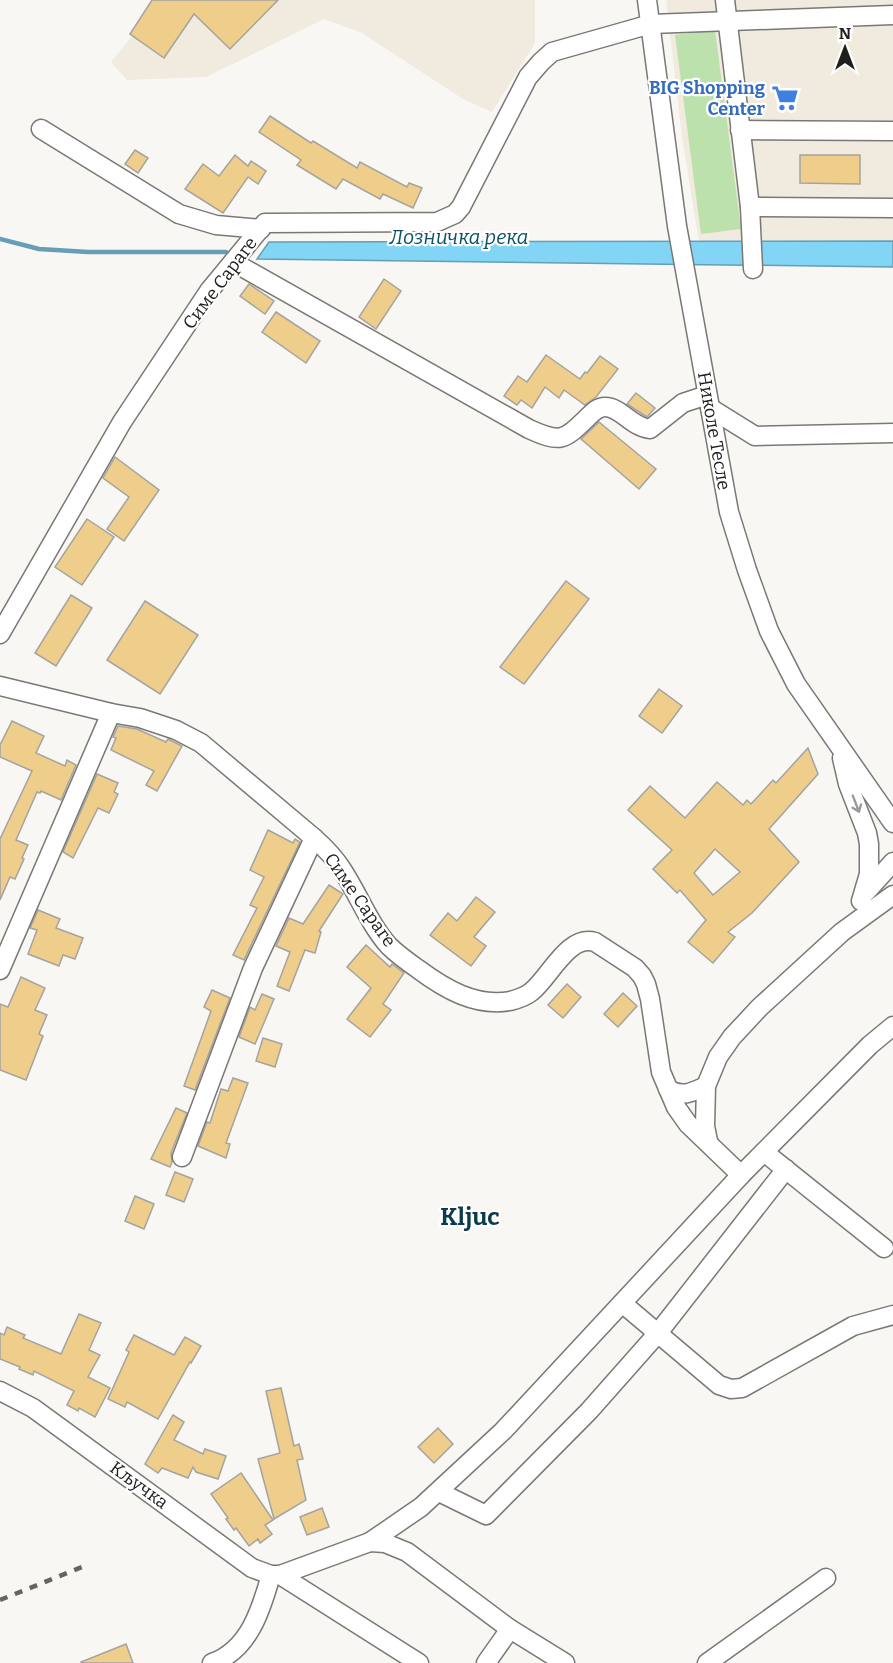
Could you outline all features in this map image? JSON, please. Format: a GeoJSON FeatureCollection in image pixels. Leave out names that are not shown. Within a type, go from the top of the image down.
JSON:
{"type":"FeatureCollection","features":[{"type":"Feature","properties":{"kind":"street","name":"Николе Тесле"},"geometry":{"type":"LineString","coordinates":[[647,0],[677,226],[729,512],[769,631],[796,684],[893,823]]}},
{"type":"Feature","properties":{"kind":"street"},"geometry":{"type":"LineString","coordinates":[[725,0],[750,207],[753,269]]}},
{"type":"Feature","properties":{"kind":"street"},"geometry":{"type":"LineString","coordinates":[[651,24],[893,15]]}},
{"type":"Feature","properties":{"kind":"street","name":"Симе Сараге"},"geometry":{"type":"LineString","coordinates":[[0,634],[122,422],[209,291],[265,224],[437,222],[446,220],[461,207],[528,77],[541,62],[552,52],[651,24]]}},
{"type":"Feature","properties":{"kind":"street"},"geometry":{"type":"LineString","coordinates":[[40,129],[179,214],[216,225],[261,229]]}},
{"type":"Feature","properties":{"kind":"street"},"geometry":{"type":"LineString","coordinates":[[740,130],[893,131]]}},
{"type":"Feature","properties":{"kind":"street"},"geometry":{"type":"LineString","coordinates":[[750,207],[893,208]]}},
{"type":"Feature","properties":{"kind":"street"},"geometry":{"type":"LineString","coordinates":[[233,262],[548,438],[567,436],[595,410],[604,407],[613,409],[641,428],[650,429],[683,403],[709,401],[755,436],[893,433]]}},
{"type":"Feature","properties":{"kind":"street","name":"Симе Сараге"},"geometry":{"type":"LineString","coordinates":[[0,686],[160,723],[201,743],[314,838],[341,867],[390,946],[432,980],[447,989],[468,998],[502,1002],[522,998],[532,991],[573,944],[588,940],[595,942],[635,969],[646,984],[661,1072],[676,1107],[688,1124],[741,1175]]}},
{"type":"Feature","properties":{"kind":"street"},"geometry":{"type":"LineString","coordinates":[[0,970],[111,713]]}},
{"type":"Feature","properties":{"kind":"street"},"geometry":{"type":"LineString","coordinates":[[839,748],[848,784],[869,844],[869,874],[861,901]]}},
{"type":"Feature","properties":{"kind":"street"},"geometry":{"type":"LineString","coordinates":[[182,1157],[253,969],[314,838]]}},
{"type":"Feature","properties":{"kind":"street"},"geometry":{"type":"LineString","coordinates":[[842,932],[873,883],[893,862]]}},
{"type":"Feature","properties":{"kind":"street"},"geometry":{"type":"LineString","coordinates":[[708,1141],[705,1126],[706,1086],[718,1057],[732,1037],[760,1007],[842,932],[893,895]]}},
{"type":"Feature","properties":{"kind":"street"},"geometry":{"type":"LineString","coordinates":[[212,1663],[236,1650],[249,1633],[275,1575],[370,1542],[439,1492],[503,1431],[741,1175],[870,1045],[893,1026]]}},
{"type":"Feature","properties":{"kind":"street"},"geometry":{"type":"LineString","coordinates":[[668,1089],[683,1094],[692,1093],[706,1086]]}},
{"type":"Feature","properties":{"kind":"street"},"geometry":{"type":"LineString","coordinates":[[764,1152],[884,1248]]}},
{"type":"Feature","properties":{"kind":"street"},"geometry":{"type":"LineString","coordinates":[[439,1492],[486,1515],[589,1411],[658,1333],[786,1169]]}},
{"type":"Feature","properties":{"kind":"street"},"geometry":{"type":"LineString","coordinates":[[622,1303],[719,1385],[731,1389],[742,1388],[853,1326],[893,1315]]}},
{"type":"Feature","properties":{"kind":"street","name":"Кључка"},"geometry":{"type":"LineString","coordinates":[[0,1391],[33,1408],[252,1568],[275,1575],[419,1663]]}},
{"type":"Feature","properties":{"kind":"street"},"geometry":{"type":"LineString","coordinates":[[370,1542],[385,1543],[407,1552],[510,1629],[565,1663]]}},
{"type":"Feature","properties":{"kind":"street"},"geometry":{"type":"LineString","coordinates":[[707,1663],[826,1578]]}},
{"type":"Feature","properties":{"kind":"street"},"geometry":{"type":"LineString","coordinates":[[486,1663],[510,1629]]}},
{"type":"Feature","properties":{"kind":"shaded area"},"geometry":{"type":"Polygon","coordinates":[[[162,0],[535,0],[535,43],[492,112],[463,99],[362,33],[324,19],[206,77],[127,80],[111,62],[162,0]]]}},
{"type":"Feature","properties":{"kind":"shaded area","name":"BIG Shopping Center"},"geometry":{"type":"Polygon","coordinates":[[[666,0],[893,0],[893,240],[699,242],[682,137],[666,0]]]}},
{"type":"Feature","properties":{"kind":"green space"},"geometry":{"type":"Polygon","coordinates":[[[715,30],[741,229],[701,234],[675,35],[715,30]]]}},
{"type":"Feature","properties":{"kind":"water"},"geometry":{"type":"Polygon","coordinates":[[[893,241],[893,267],[257,259],[269,242],[893,241]]]}},
{"type":"Feature","properties":{"kind":"building"},"geometry":{"type":"Polygon","coordinates":[[[152,0],[278,0],[230,49],[194,14],[164,58],[130,34],[152,0]]]}},
{"type":"Feature","properties":{"kind":"building"},"geometry":{"type":"Polygon","coordinates":[[[270,116],[311,143],[313,141],[357,168],[360,162],[407,187],[409,183],[422,188],[413,208],[383,194],[380,199],[343,179],[336,189],[297,165],[301,160],[259,132],[270,116]]]}},
{"type":"Feature","properties":{"kind":"building"},"geometry":{"type":"Polygon","coordinates":[[[135,150],[148,158],[138,173],[125,164],[135,150]]]}},
{"type":"Feature","properties":{"kind":"building"},"geometry":{"type":"Polygon","coordinates":[[[235,155],[248,166],[251,161],[266,171],[258,184],[248,177],[223,213],[185,189],[203,164],[219,176],[235,155]]]}},
{"type":"Feature","properties":{"kind":"building"},"geometry":{"type":"Polygon","coordinates":[[[800,155],[860,155],[860,184],[800,183],[800,155]]]}},
{"type":"Feature","properties":{"kind":"building"},"geometry":{"type":"Polygon","coordinates":[[[384,279],[401,291],[376,329],[359,317],[384,279]]]}},
{"type":"Feature","properties":{"kind":"building"},"geometry":{"type":"Polygon","coordinates":[[[249,284],[274,301],[265,314],[240,296],[249,284]]]}},
{"type":"Feature","properties":{"kind":"building"},"geometry":{"type":"Polygon","coordinates":[[[276,312],[320,341],[306,363],[262,332],[276,312]]]}},
{"type":"Feature","properties":{"kind":"building"},"geometry":{"type":"Polygon","coordinates":[[[546,355],[580,379],[600,356],[618,369],[596,397],[585,405],[564,390],[559,398],[545,387],[532,408],[521,400],[517,405],[504,396],[518,376],[527,382],[546,355]]]}},
{"type":"Feature","properties":{"kind":"building"},"geometry":{"type":"Polygon","coordinates":[[[636,393],[655,408],[647,417],[627,404],[636,393]]]}},
{"type":"Feature","properties":{"kind":"building"},"geometry":{"type":"Polygon","coordinates":[[[599,422],[656,469],[639,489],[581,439],[599,422]]]}},
{"type":"Feature","properties":{"kind":"building"},"geometry":{"type":"Polygon","coordinates":[[[115,457],[159,490],[124,541],[107,529],[129,497],[103,478],[115,457]]]}},
{"type":"Feature","properties":{"kind":"building"},"geometry":{"type":"Polygon","coordinates":[[[87,519],[114,537],[82,585],[55,567],[87,519]]]}},
{"type":"Feature","properties":{"kind":"building"},"geometry":{"type":"Polygon","coordinates":[[[566,581],[589,599],[524,684],[500,667],[566,581]]]}},
{"type":"Feature","properties":{"kind":"building"},"geometry":{"type":"Polygon","coordinates":[[[71,595],[92,608],[56,666],[35,653],[71,595]]]}},
{"type":"Feature","properties":{"kind":"building"},"geometry":{"type":"Polygon","coordinates":[[[145,601],[198,635],[160,694],[107,660],[145,601]]]}},
{"type":"Feature","properties":{"kind":"building"},"geometry":{"type":"Polygon","coordinates":[[[659,689],[682,706],[662,733],[639,716],[659,689]]]}},
{"type":"Feature","properties":{"kind":"building"},"geometry":{"type":"Polygon","coordinates":[[[12,721],[44,736],[36,753],[65,766],[67,760],[76,765],[61,800],[41,791],[37,792],[16,840],[28,845],[22,858],[24,859],[15,879],[10,877],[0,900],[0,839],[32,771],[0,757],[0,745],[12,721]]]}},
{"type":"Feature","properties":{"kind":"building"},"geometry":{"type":"Polygon","coordinates":[[[118,726],[137,729],[166,742],[168,739],[182,746],[157,791],[146,785],[154,771],[111,750],[118,726]]]}},
{"type":"Feature","properties":{"kind":"building"},"geometry":{"type":"Polygon","coordinates":[[[808,748],[818,774],[769,829],[799,862],[752,913],[728,932],[735,937],[713,963],[688,942],[706,920],[680,890],[677,893],[653,869],[672,850],[628,810],[650,786],[685,818],[717,782],[743,805],[747,800],[751,804],[773,780],[776,783],[808,748]],[[715,849],[694,873],[713,895],[740,872],[715,849]]]}},
{"type":"Feature","properties":{"kind":"building"},"geometry":{"type":"Polygon","coordinates":[[[97,774],[118,783],[114,792],[118,794],[109,813],[98,808],[73,858],[63,852],[97,774]]]}},
{"type":"Feature","properties":{"kind":"building"},"geometry":{"type":"Polygon","coordinates":[[[268,830],[293,843],[295,839],[300,842],[244,960],[233,955],[257,908],[250,905],[264,877],[250,870],[268,830]]]}},
{"type":"Feature","properties":{"kind":"building"},"geometry":{"type":"Polygon","coordinates":[[[329,885],[343,894],[319,931],[321,932],[315,953],[305,950],[289,991],[277,986],[290,952],[276,946],[289,918],[303,924],[329,885]]]}},
{"type":"Feature","properties":{"kind":"building"},"geometry":{"type":"Polygon","coordinates":[[[476,897],[495,912],[474,937],[486,946],[471,966],[430,935],[448,913],[457,921],[476,897]]]}},
{"type":"Feature","properties":{"kind":"building"},"geometry":{"type":"Polygon","coordinates":[[[38,910],[60,919],[56,928],[83,938],[75,959],[63,955],[59,966],[28,954],[37,930],[30,928],[38,910]]]}},
{"type":"Feature","properties":{"kind":"building"},"geometry":{"type":"Polygon","coordinates":[[[366,945],[390,967],[392,964],[404,973],[383,1004],[391,1010],[370,1037],[347,1019],[371,988],[347,967],[366,945]]]}},
{"type":"Feature","properties":{"kind":"building"},"geometry":{"type":"Polygon","coordinates":[[[21,977],[45,988],[35,1010],[47,1015],[39,1034],[43,1036],[26,1080],[0,1070],[0,1004],[8,1007],[21,977]]]}},
{"type":"Feature","properties":{"kind":"building"},"geometry":{"type":"Polygon","coordinates":[[[567,984],[581,997],[563,1018],[548,1005],[567,984]]]}},
{"type":"Feature","properties":{"kind":"building"},"geometry":{"type":"Polygon","coordinates":[[[212,990],[230,998],[195,1090],[184,1086],[211,1011],[204,1007],[212,990]]]}},
{"type":"Feature","properties":{"kind":"building"},"geometry":{"type":"Polygon","coordinates":[[[623,993],[637,1006],[618,1027],[604,1014],[623,993]]]}},
{"type":"Feature","properties":{"kind":"building"},"geometry":{"type":"Polygon","coordinates":[[[262,994],[274,999],[255,1044],[239,1037],[250,1007],[255,1010],[262,994]]]}},
{"type":"Feature","properties":{"kind":"building"},"geometry":{"type":"Polygon","coordinates":[[[263,1038],[282,1044],[275,1067],[256,1061],[263,1038]]]}},
{"type":"Feature","properties":{"kind":"building"},"geometry":{"type":"Polygon","coordinates":[[[233,1078],[248,1083],[226,1143],[230,1144],[226,1158],[198,1146],[207,1122],[210,1123],[221,1089],[228,1091],[233,1078]]]}},
{"type":"Feature","properties":{"kind":"building"},"geometry":{"type":"Polygon","coordinates":[[[176,1108],[187,1113],[171,1153],[170,1167],[151,1159],[176,1108]]]}},
{"type":"Feature","properties":{"kind":"building"},"geometry":{"type":"Polygon","coordinates":[[[175,1172],[193,1179],[184,1202],[166,1195],[175,1172]]]}},
{"type":"Feature","properties":{"kind":"building"},"geometry":{"type":"Polygon","coordinates":[[[135,1196],[154,1204],[144,1229],[125,1221],[135,1196]]]}},
{"type":"Feature","properties":{"kind":"building"},"geometry":{"type":"Polygon","coordinates":[[[79,1314],[101,1323],[89,1350],[100,1355],[88,1377],[110,1388],[95,1417],[79,1408],[78,1411],[67,1405],[74,1391],[34,1371],[33,1375],[0,1359],[0,1333],[4,1335],[7,1327],[25,1335],[23,1338],[61,1354],[79,1314]]]}},
{"type":"Feature","properties":{"kind":"building"},"geometry":{"type":"Polygon","coordinates":[[[134,1335],[174,1355],[185,1337],[201,1346],[158,1419],[127,1402],[125,1407],[108,1399],[134,1335]]]}},
{"type":"Feature","properties":{"kind":"building"},"geometry":{"type":"Polygon","coordinates":[[[281,1388],[294,1446],[299,1444],[303,1459],[297,1460],[306,1500],[274,1519],[258,1459],[280,1453],[266,1391],[281,1388]]]}},
{"type":"Feature","properties":{"kind":"building"},"geometry":{"type":"Polygon","coordinates":[[[173,1415],[184,1422],[174,1440],[203,1454],[205,1449],[226,1456],[218,1479],[196,1472],[193,1467],[188,1478],[162,1468],[158,1473],[145,1464],[173,1415]]]}},
{"type":"Feature","properties":{"kind":"building"},"geometry":{"type":"Polygon","coordinates":[[[438,1428],[453,1444],[434,1463],[418,1447],[438,1428]]]}},
{"type":"Feature","properties":{"kind":"building"},"geometry":{"type":"Polygon","coordinates":[[[241,1473],[273,1520],[265,1525],[272,1534],[260,1543],[258,1539],[249,1546],[236,1528],[234,1530],[211,1494],[241,1473]]]}},
{"type":"Feature","properties":{"kind":"building"},"geometry":{"type":"Polygon","coordinates":[[[322,1508],[329,1527],[307,1535],[300,1517],[322,1508]]]}},
{"type":"Feature","properties":{"kind":"building"},"geometry":{"type":"Polygon","coordinates":[[[126,1644],[133,1663],[81,1663],[81,1662],[126,1644]]]}},
{"type":"Feature","properties":{"kind":"waterway","name":"Лозничка река"},"geometry":{"type":"LineString","coordinates":[[0,239],[39,249],[88,252],[226,252]]}},
{"type":"Feature","properties":{"kind":"railway"},"geometry":{"type":"LineString","coordinates":[[0,1600],[82,1567]]}},
{"type":"Feature","properties":{"kind":"place","name":"BIG Shopping Center"},"geometry":{"type":"Point","coordinates":[785,98]}},
{"type":"Feature","properties":{"kind":"district","name":"Kljuc"},"geometry":{"type":"Point","coordinates":[470,1217]}}]}
